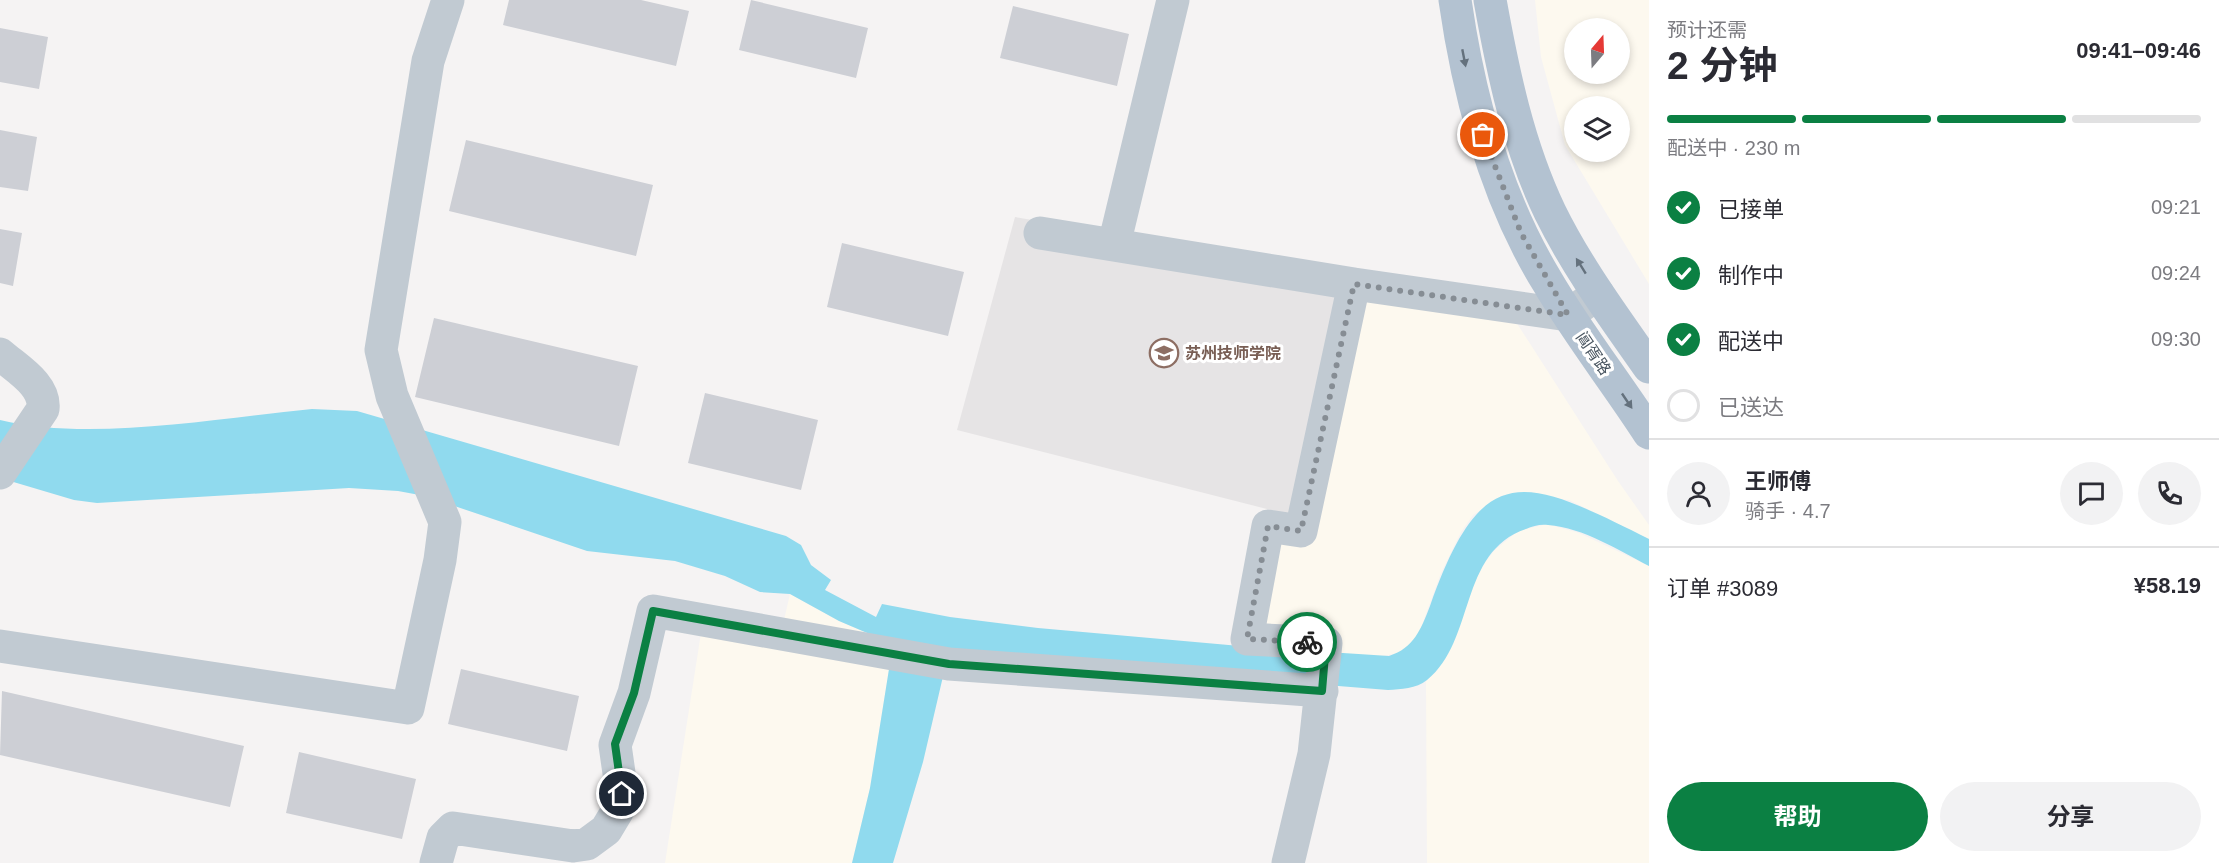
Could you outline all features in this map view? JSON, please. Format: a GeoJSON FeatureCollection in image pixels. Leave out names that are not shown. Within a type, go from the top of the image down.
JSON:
{"type":"FeatureCollection","features":[{"type":"Feature","properties":{"kind":"main road","name":"阊胥路"},"geometry":{"type":"LineString","coordinates":[[1455,0],[1464,60],[1483,135],[1499,182],[1521,233],[1568,315],[1649,433]]}},
{"type":"Feature","properties":{"kind":"main road"},"geometry":{"type":"LineString","coordinates":[[1490,0],[1519,134],[1550,212],[1598,294],[1649,367]]}},
{"type":"Feature","properties":{"kind":"street"},"geometry":{"type":"LineString","coordinates":[[0,646],[408,708],[440,560],[445,522],[392,396],[381,350],[428,61],[448,0]]}},
{"type":"Feature","properties":{"kind":"street"},"geometry":{"type":"LineString","coordinates":[[1114,245],[1173,0]]}},
{"type":"Feature","properties":{"kind":"street"},"geometry":{"type":"LineString","coordinates":[[1040,233],[1354,284],[1568,315],[1598,294]]}},
{"type":"Feature","properties":{"kind":"street"},"geometry":{"type":"LineString","coordinates":[[1288,863],[1314,754],[1326,643],[1247,639],[1268,526],[1301,531],[1354,284]]}},
{"type":"Feature","properties":{"kind":"street"},"geometry":{"type":"LineString","coordinates":[[0,354],[38,388],[44,404],[0,473]]}},
{"type":"Feature","properties":{"kind":"street"},"geometry":{"type":"LineString","coordinates":[[435,863],[443,838],[453,828],[573,846],[587,844],[606,830],[618,810],[622,794],[615,744],[634,693],[653,611],[949,664],[1322,689]]}},
{"type":"Feature","properties":{"kind":"shaded area"},"geometry":{"type":"Polygon","coordinates":[[[1535,0],[1649,0],[1649,284],[1575,162],[1630,162],[1630,96],[1564,96],[1564,141],[1541,57],[1535,0]]]}},
{"type":"Feature","properties":{"kind":"shaded area","name":"苏州技师学院"},"geometry":{"type":"Polygon","coordinates":[[[1015,217],[1366,277],[1314,521],[957,430],[1015,217]]]}},
{"type":"Feature","properties":{"kind":"shaded area"},"geometry":{"type":"Polygon","coordinates":[[[1366,277],[1502,300],[1618,481],[1649,525],[1649,539],[1569,500],[1503,495],[1473,515],[1461,532],[1441,573],[1419,633],[1409,647],[1400,653],[1376,657],[1251,647],[1278,512],[1366,277]]]}},
{"type":"Feature","properties":{"kind":"shaded area"},"geometry":{"type":"Polygon","coordinates":[[[1547,524],[1579,533],[1649,566],[1649,863],[1427,863],[1426,681],[1437,671],[1456,634],[1476,579],[1486,561],[1495,550],[1518,531],[1547,524]]]}},
{"type":"Feature","properties":{"kind":"shaded area"},"geometry":{"type":"Polygon","coordinates":[[[790,594],[839,621],[893,644],[870,788],[852,863],[665,863],[701,633],[778,646],[790,594]]]}},
{"type":"Feature","properties":{"kind":"water"},"geometry":{"type":"Polygon","coordinates":[[[312,409],[357,411],[786,536],[801,545],[811,565],[831,580],[825,590],[876,617],[882,604],[950,617],[1038,628],[1251,647],[1389,656],[1405,648],[1416,637],[1450,558],[1469,524],[1490,503],[1513,493],[1539,493],[1570,502],[1649,539],[1649,566],[1588,535],[1561,527],[1537,526],[1504,540],[1489,557],[1478,577],[1454,643],[1443,663],[1423,683],[1403,689],[1388,690],[948,655],[923,762],[893,863],[852,863],[870,788],[893,644],[839,621],[790,594],[760,592],[725,576],[675,561],[587,551],[425,496],[398,491],[349,488],[97,503],[74,500],[0,478],[0,420],[35,426],[114,429],[312,409]]]}},
{"type":"Feature","properties":{"kind":"building"},"geometry":{"type":"Polygon","coordinates":[[[509,0],[641,0],[689,11],[676,66],[503,25],[509,0]]]}},
{"type":"Feature","properties":{"kind":"building"},"geometry":{"type":"Polygon","coordinates":[[[751,0],[868,28],[856,78],[739,50],[751,0]]]}},
{"type":"Feature","properties":{"kind":"building"},"geometry":{"type":"Polygon","coordinates":[[[1013,6],[1129,34],[1117,86],[1000,58],[1013,6]]]}},
{"type":"Feature","properties":{"kind":"building"},"geometry":{"type":"Polygon","coordinates":[[[0,28],[48,37],[39,89],[0,82],[0,28]]]}},
{"type":"Feature","properties":{"kind":"building"},"geometry":{"type":"Polygon","coordinates":[[[0,130],[37,137],[28,191],[0,187],[0,130]]]}},
{"type":"Feature","properties":{"kind":"building"},"geometry":{"type":"Polygon","coordinates":[[[466,140],[653,185],[636,256],[449,211],[466,140]]]}},
{"type":"Feature","properties":{"kind":"building"},"geometry":{"type":"Polygon","coordinates":[[[0,229],[22,233],[13,286],[0,283],[0,229]]]}},
{"type":"Feature","properties":{"kind":"building"},"geometry":{"type":"Polygon","coordinates":[[[842,243],[964,272],[948,336],[827,307],[842,243]]]}},
{"type":"Feature","properties":{"kind":"building"},"geometry":{"type":"Polygon","coordinates":[[[434,318],[638,366],[619,446],[415,397],[434,318]]]}},
{"type":"Feature","properties":{"kind":"building"},"geometry":{"type":"Polygon","coordinates":[[[705,393],[818,420],[801,490],[688,463],[705,393]]]}},
{"type":"Feature","properties":{"kind":"building"},"geometry":{"type":"Polygon","coordinates":[[[461,669],[579,696],[567,751],[448,724],[461,669]]]}},
{"type":"Feature","properties":{"kind":"building"},"geometry":{"type":"Polygon","coordinates":[[[2,691],[244,746],[230,807],[0,755],[2,691]]]}},
{"type":"Feature","properties":{"kind":"building"},"geometry":{"type":"Polygon","coordinates":[[[299,752],[416,779],[402,839],[286,813],[299,752]]]}},
{"type":"Feature","properties":{"kind":"way so far"},"geometry":{"type":"LineString","coordinates":[[1307,642],[1247,639],[1268,526],[1301,531],[1354,284],[1568,315],[1521,233],[1499,182],[1483,135]]}},
{"type":"Feature","properties":{"kind":"place","name":"苏州技师学院"},"geometry":{"type":"Point","coordinates":[1164,353]}},
{"type":"Feature","properties":{"kind":"route"},"geometry":{"type":"LineString","coordinates":[[622,794],[615,744],[634,693],[647,646],[653,611],[949,664],[1195,680],[1322,691],[1326,643],[1307,642]]}}]}
